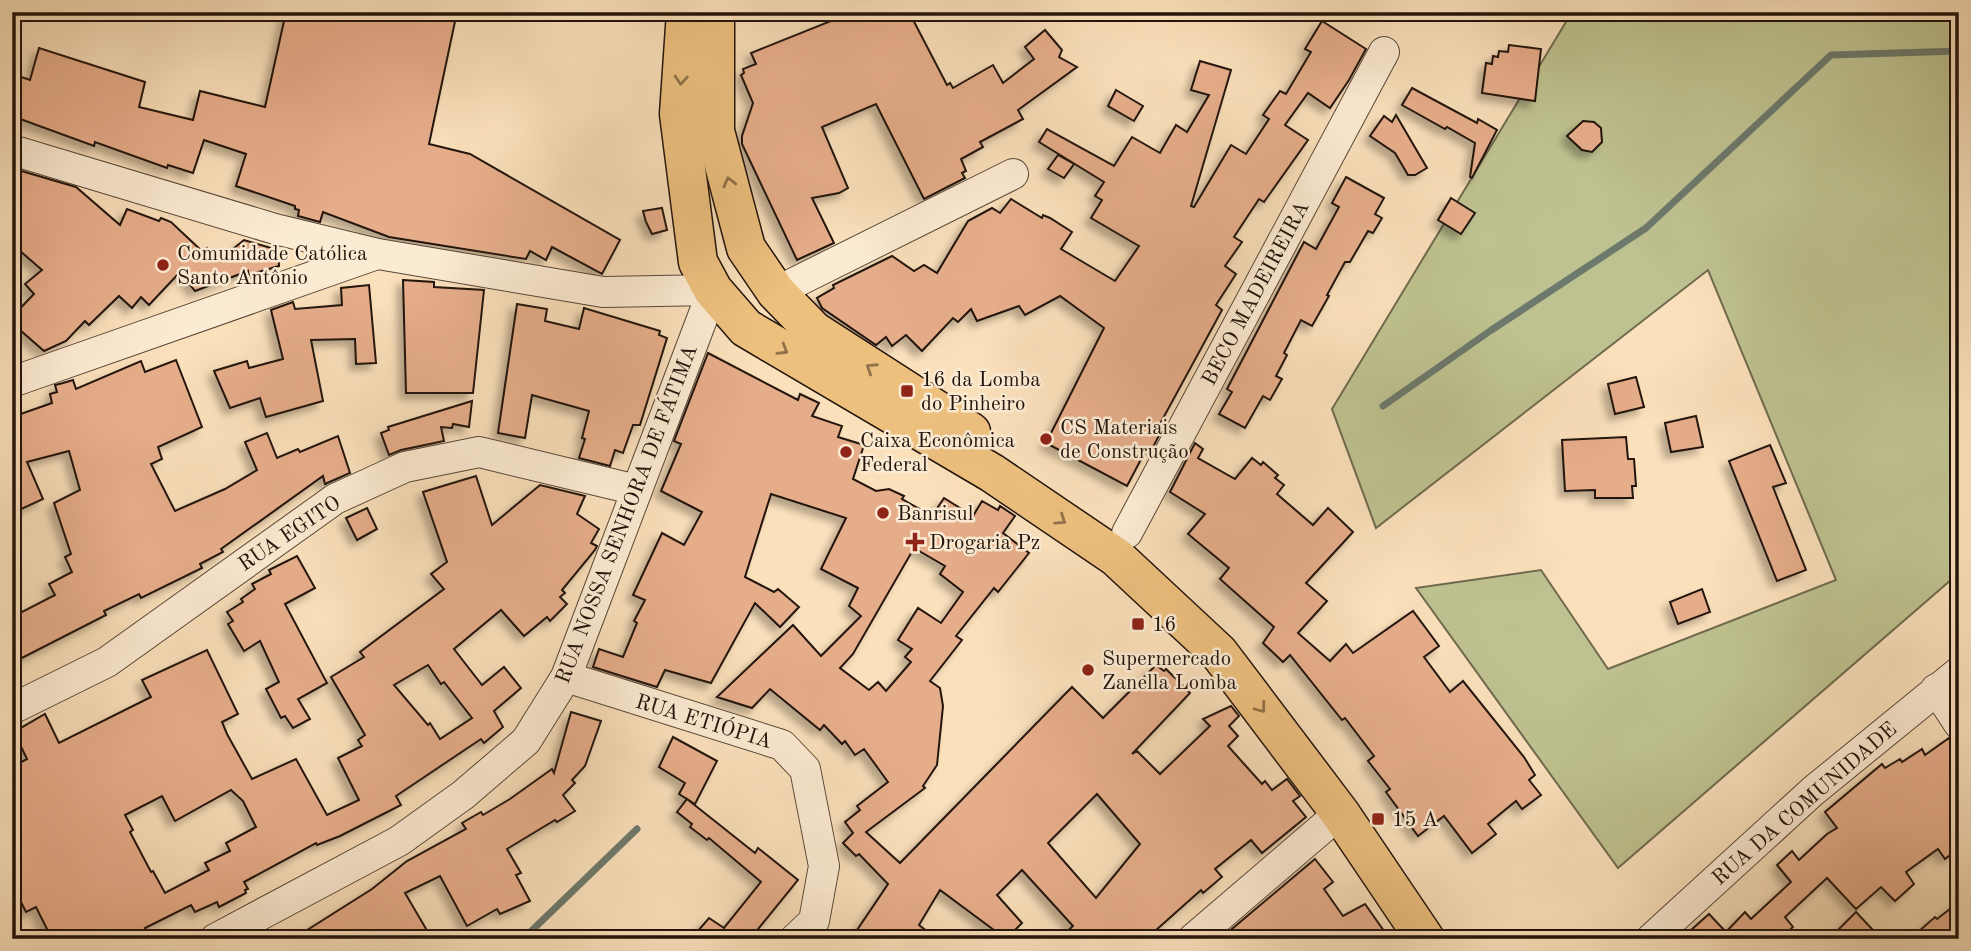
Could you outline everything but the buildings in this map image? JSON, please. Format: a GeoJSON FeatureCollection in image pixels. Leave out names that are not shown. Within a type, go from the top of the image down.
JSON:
{"type":"FeatureCollection","features":[{"type":"Feature","properties":{"kind":"main road"},"geometry":{"type":"LineString","coordinates":[[686,12],[679,114],[706,276],[746,328],[992,473],[1116,557],[1219,653],[1340,813],[1425,939]]}},
{"type":"Feature","properties":{"kind":"main road"},"geometry":{"type":"LineString","coordinates":[[715,12],[715,131],[746,248],[776,292],[814,331],[1127,533],[1239,641],[1286,696],[1455,939]]}},
{"type":"Feature","properties":{"kind":"main road"},"geometry":{"type":"LineString","coordinates":[[706,276],[746,248]]}},
{"type":"Feature","properties":{"kind":"main road"},"geometry":{"type":"LineString","coordinates":[[746,328],[776,292]]}},
{"type":"Feature","properties":{"kind":"street","name":"BECO MADEIREIRA"},"geometry":{"type":"LineString","coordinates":[[1127,533],[1384,52]]}},
{"type":"Feature","properties":{"kind":"street"},"geometry":{"type":"LineString","coordinates":[[12,150],[275,229],[378,254],[603,292],[706,276]]}},
{"type":"Feature","properties":{"kind":"street"},"geometry":{"type":"LineString","coordinates":[[776,292],[1013,174]]}},
{"type":"Feature","properties":{"kind":"street"},"geometry":{"type":"LineString","coordinates":[[12,383],[378,254]]}},
{"type":"Feature","properties":{"kind":"street","name":"RUA NOSSA SENHORA DE FÁTIMA"},"geometry":{"type":"LineString","coordinates":[[215,939],[399,841],[463,795],[526,741],[566,677],[636,491],[706,276]]}},
{"type":"Feature","properties":{"kind":"street","name":"RUA EGITO"},"geometry":{"type":"LineString","coordinates":[[12,709],[107,662],[335,499],[405,467],[479,452],[636,491]]}},
{"type":"Feature","properties":{"kind":"street","name":"RUA ETIÓPIA"},"geometry":{"type":"LineString","coordinates":[[566,677],[782,745],[805,769],[824,866],[804,930]]}},
{"type":"Feature","properties":{"kind":"street"},"geometry":{"type":"LineString","coordinates":[[1947,680],[1959,723]]}},
{"type":"Feature","properties":{"kind":"street","name":"RUA DA COMUNIDADE"},"geometry":{"type":"LineString","coordinates":[[1651,939],[1813,791],[1947,680]]}},
{"type":"Feature","properties":{"kind":"street"},"geometry":{"type":"LineString","coordinates":[[1193,939],[1340,813]]}},
{"type":"Feature","properties":{"kind":"green space"},"geometry":{"type":"Polygon","coordinates":[[[1572,12],[1959,12],[1959,573],[1618,868],[1416,588],[1541,570],[1608,669],[1836,580],[1708,270],[1376,528],[1332,409],[1572,12]]]}},
{"type":"Feature","properties":{"kind":"waterway"},"geometry":{"type":"LineString","coordinates":[[1383,406],[1490,331],[1646,228],[1831,55],[1959,51]]}},
{"type":"Feature","properties":{"kind":"waterway"},"geometry":{"type":"LineString","coordinates":[[523,939],[637,829]]}},
{"type":"Feature","properties":{"kind":"place","name":"Comunidade Católica Santo Antônio"},"geometry":{"type":"Point","coordinates":[163,265]}},
{"type":"Feature","properties":{"kind":"place","name":"16 da Lomba do Pinheiro"},"geometry":{"type":"Point","coordinates":[907,391]}},
{"type":"Feature","properties":{"kind":"place","name":"CS Materiais de Construção"},"geometry":{"type":"Point","coordinates":[1046,439]}},
{"type":"Feature","properties":{"kind":"place","name":"Caixa Econômica Federal"},"geometry":{"type":"Point","coordinates":[846,452]}},
{"type":"Feature","properties":{"kind":"place","name":"Banrisul"},"geometry":{"type":"Point","coordinates":[883,513]}},
{"type":"Feature","properties":{"kind":"place","name":"Drogaria Pz"},"geometry":{"type":"Point","coordinates":[915,542]}},
{"type":"Feature","properties":{"kind":"place","name":"16"},"geometry":{"type":"Point","coordinates":[1138,624]}},
{"type":"Feature","properties":{"kind":"place","name":"Supermercado Zanella Lomba"},"geometry":{"type":"Point","coordinates":[1088,670]}},
{"type":"Feature","properties":{"kind":"place","name":"15 A"},"geometry":{"type":"Point","coordinates":[1378,819]}}]}
